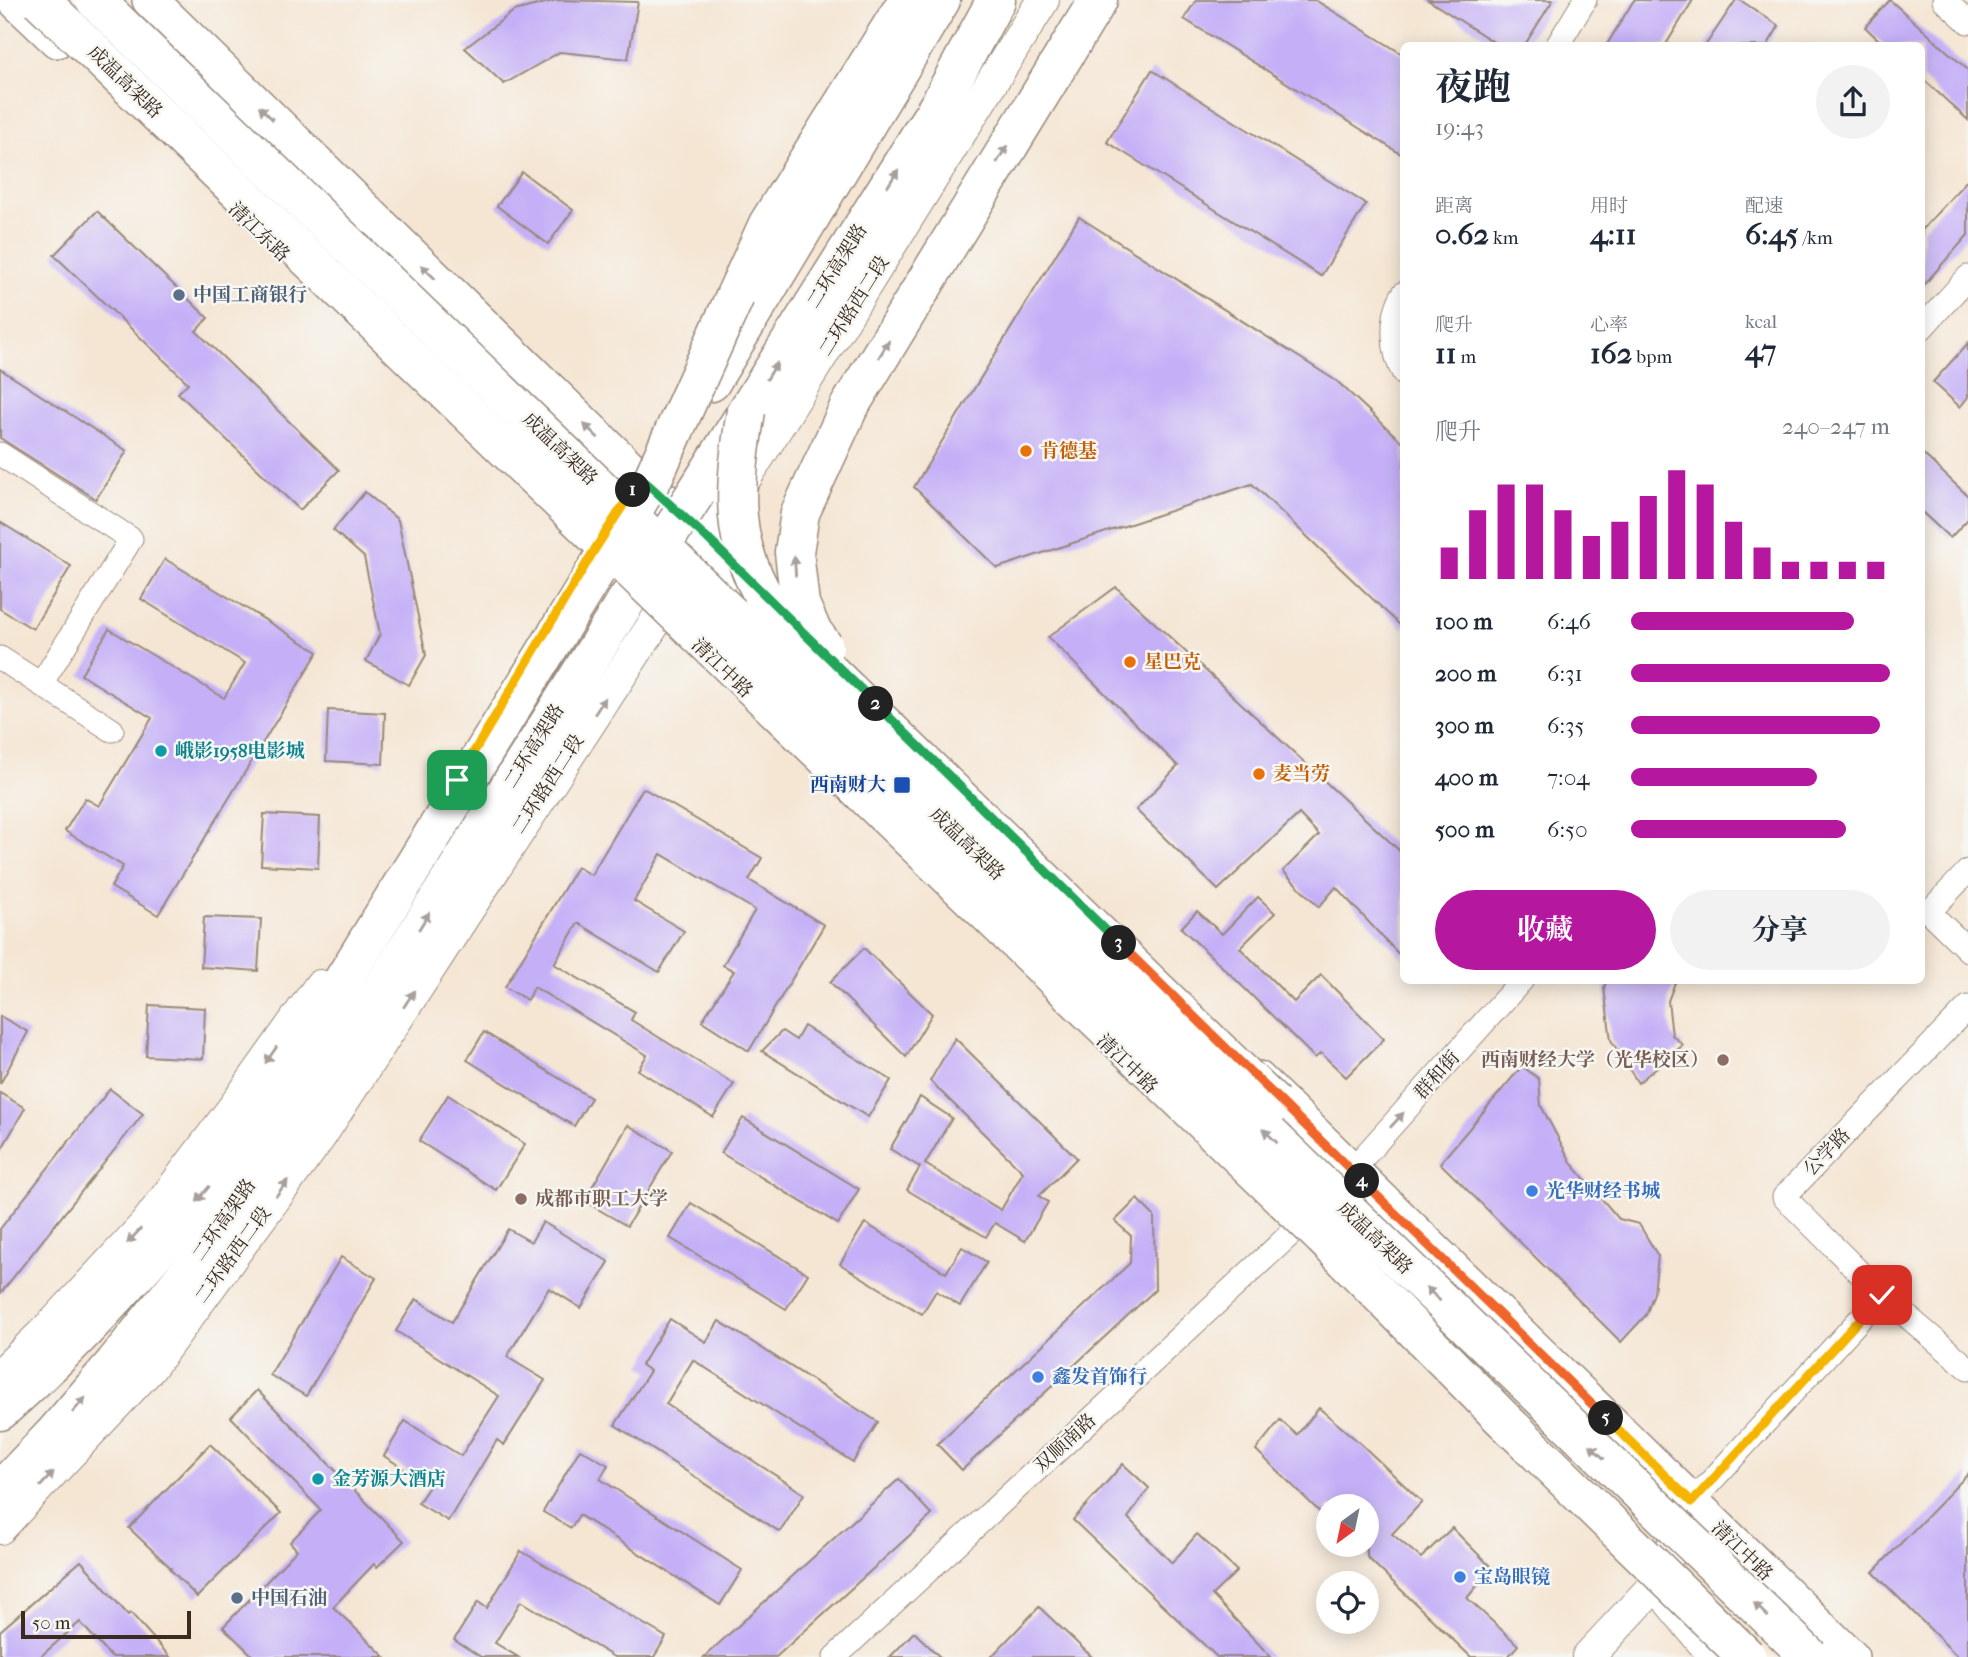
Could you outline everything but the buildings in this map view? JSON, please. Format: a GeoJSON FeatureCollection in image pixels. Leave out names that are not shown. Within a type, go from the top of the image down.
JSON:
{"type":"FeatureCollection","features":[{"type":"Feature","properties":{"kind":"highway","name":"成温高架路"},"geometry":{"type":"LineString","coordinates":[[40,0],[1323,1237],[1735,1655]]}},
{"type":"Feature","properties":{"kind":"highway","name":"成温高架路"},"geometry":{"type":"LineString","coordinates":[[95,0],[1811,1657]]}},
{"type":"Feature","properties":{"kind":"highway"},"geometry":{"type":"LineString","coordinates":[[647,477],[768,224],[908,0]]}},
{"type":"Feature","properties":{"kind":"highway","name":"二环高架路"},"geometry":{"type":"LineString","coordinates":[[0,1411],[44,1372],[102,1313],[208,1189],[272,1095],[647,477],[942,0]]}},
{"type":"Feature","properties":{"kind":"highway","name":"二环高架路"},"geometry":{"type":"LineString","coordinates":[[0,1491],[55,1433],[115,1363],[201,1256],[380,992],[939,105],[996,0]]}},
{"type":"Feature","properties":{"kind":"highway"},"geometry":{"type":"LineString","coordinates":[[871,710],[813,631],[800,604],[794,552],[800,513],[849,407],[1098,0]]}},
{"type":"Feature","properties":{"kind":"highway"},"geometry":{"type":"LineString","coordinates":[[746,411],[738,465],[736,514],[751,572],[774,612],[802,645],[1305,1133],[1381,1244]]}},
{"type":"Feature","properties":{"kind":"main road","name":"清江东路"},"geometry":{"type":"LineString","coordinates":[[15,0],[595,549]]}},
{"type":"Feature","properties":{"kind":"main road"},"geometry":{"type":"LineString","coordinates":[[150,0],[647,477]]}},
{"type":"Feature","properties":{"kind":"main road"},"geometry":{"type":"LineString","coordinates":[[0,1375],[55,1322],[146,1224],[232,1110],[317,990],[457,780],[595,549],[647,477],[931,0]]}},
{"type":"Feature","properties":{"kind":"main road","name":"二环路西二段"},"geometry":{"type":"LineString","coordinates":[[0,1528],[150,1368],[319,1138],[663,610],[1043,0]]}},
{"type":"Feature","properties":{"kind":"main road","name":"清江中路"},"geometry":{"type":"LineString","coordinates":[[647,477],[1351,1171],[1851,1657]]}},
{"type":"Feature","properties":{"kind":"main road","name":"清江中路"},"geometry":{"type":"LineString","coordinates":[[595,549],[663,610],[1656,1585],[1735,1655]]}},
{"type":"Feature","properties":{"kind":"main road"},"geometry":{"type":"LineString","coordinates":[[1588,1657],[1656,1585],[1692,1502]]}},
{"type":"Feature","properties":{"kind":"street"},"geometry":{"type":"LineString","coordinates":[[1560,42],[1586,0]]}},
{"type":"Feature","properties":{"kind":"street"},"geometry":{"type":"LineString","coordinates":[[1944,0],[1968,22]]}},
{"type":"Feature","properties":{"kind":"street"},"geometry":{"type":"LineString","coordinates":[[1925,325],[1968,277]]}},
{"type":"Feature","properties":{"kind":"street"},"geometry":{"type":"LineString","coordinates":[[1400,299],[1397,304],[1394,336],[1400,367]]}},
{"type":"Feature","properties":{"kind":"street"},"geometry":{"type":"LineString","coordinates":[[0,454],[131,539],[41,684]]}},
{"type":"Feature","properties":{"kind":"street"},"geometry":{"type":"LineString","coordinates":[[0,658],[112,730]]}},
{"type":"Feature","properties":{"kind":"street"},"geometry":{"type":"LineString","coordinates":[[1968,872],[1929,912],[1968,950]]}},
{"type":"Feature","properties":{"kind":"street","name":"群和街"},"geometry":{"type":"LineString","coordinates":[[1351,1171],[1518,984]]}},
{"type":"Feature","properties":{"kind":"street","name":"公学路"},"geometry":{"type":"LineString","coordinates":[[1882,1295],[1784,1197],[1968,1007]]}},
{"type":"Feature","properties":{"kind":"street","name":"双顺南路"},"geometry":{"type":"LineString","coordinates":[[835,1657],[1296,1229]]}},
{"type":"Feature","properties":{"kind":"street"},"geometry":{"type":"LineString","coordinates":[[1692,1502],[1882,1295],[1968,1368]]}},
{"type":"Feature","properties":{"kind":"place","name":"中国工商银行"},"geometry":{"type":"Point","coordinates":[179,295]}},
{"type":"Feature","properties":{"kind":"place","name":"肯德基"},"geometry":{"type":"Point","coordinates":[1026,451]}},
{"type":"Feature","properties":{"kind":"place","name":"星巴克"},"geometry":{"type":"Point","coordinates":[1130,662]}},
{"type":"Feature","properties":{"kind":"place","name":"峨影1958电影城"},"geometry":{"type":"Point","coordinates":[161,751]}},
{"type":"Feature","properties":{"kind":"place","name":"麦当劳"},"geometry":{"type":"Point","coordinates":[1259,774]}},
{"type":"Feature","properties":{"kind":"place","name":"西南财大"},"geometry":{"type":"Point","coordinates":[902,785]}},
{"type":"Feature","properties":{"kind":"place","name":"西南财经大学（光华校区）"},"geometry":{"type":"Point","coordinates":[1723,1060]}},
{"type":"Feature","properties":{"kind":"place","name":"光华财经书城"},"geometry":{"type":"Point","coordinates":[1532,1191]}},
{"type":"Feature","properties":{"kind":"place","name":"成都市职工大学"},"geometry":{"type":"Point","coordinates":[521,1199]}},
{"type":"Feature","properties":{"kind":"place","name":"鑫发首饰行"},"geometry":{"type":"Point","coordinates":[1038,1377]}},
{"type":"Feature","properties":{"kind":"place","name":"金芳源大酒店"},"geometry":{"type":"Point","coordinates":[318,1479]}},
{"type":"Feature","properties":{"kind":"place","name":"宝岛眼镜"},"geometry":{"type":"Point","coordinates":[1460,1577]}},
{"type":"Feature","properties":{"kind":"place","name":"中国石油"},"geometry":{"type":"Point","coordinates":[237,1598]}},
{"type":"Feature","properties":{"kind":"route"},"geometry":{"type":"LineString","coordinates":[[457,780],[595,549],[641,478],[707,538],[1692,1502],[1882,1295]]}}]}
